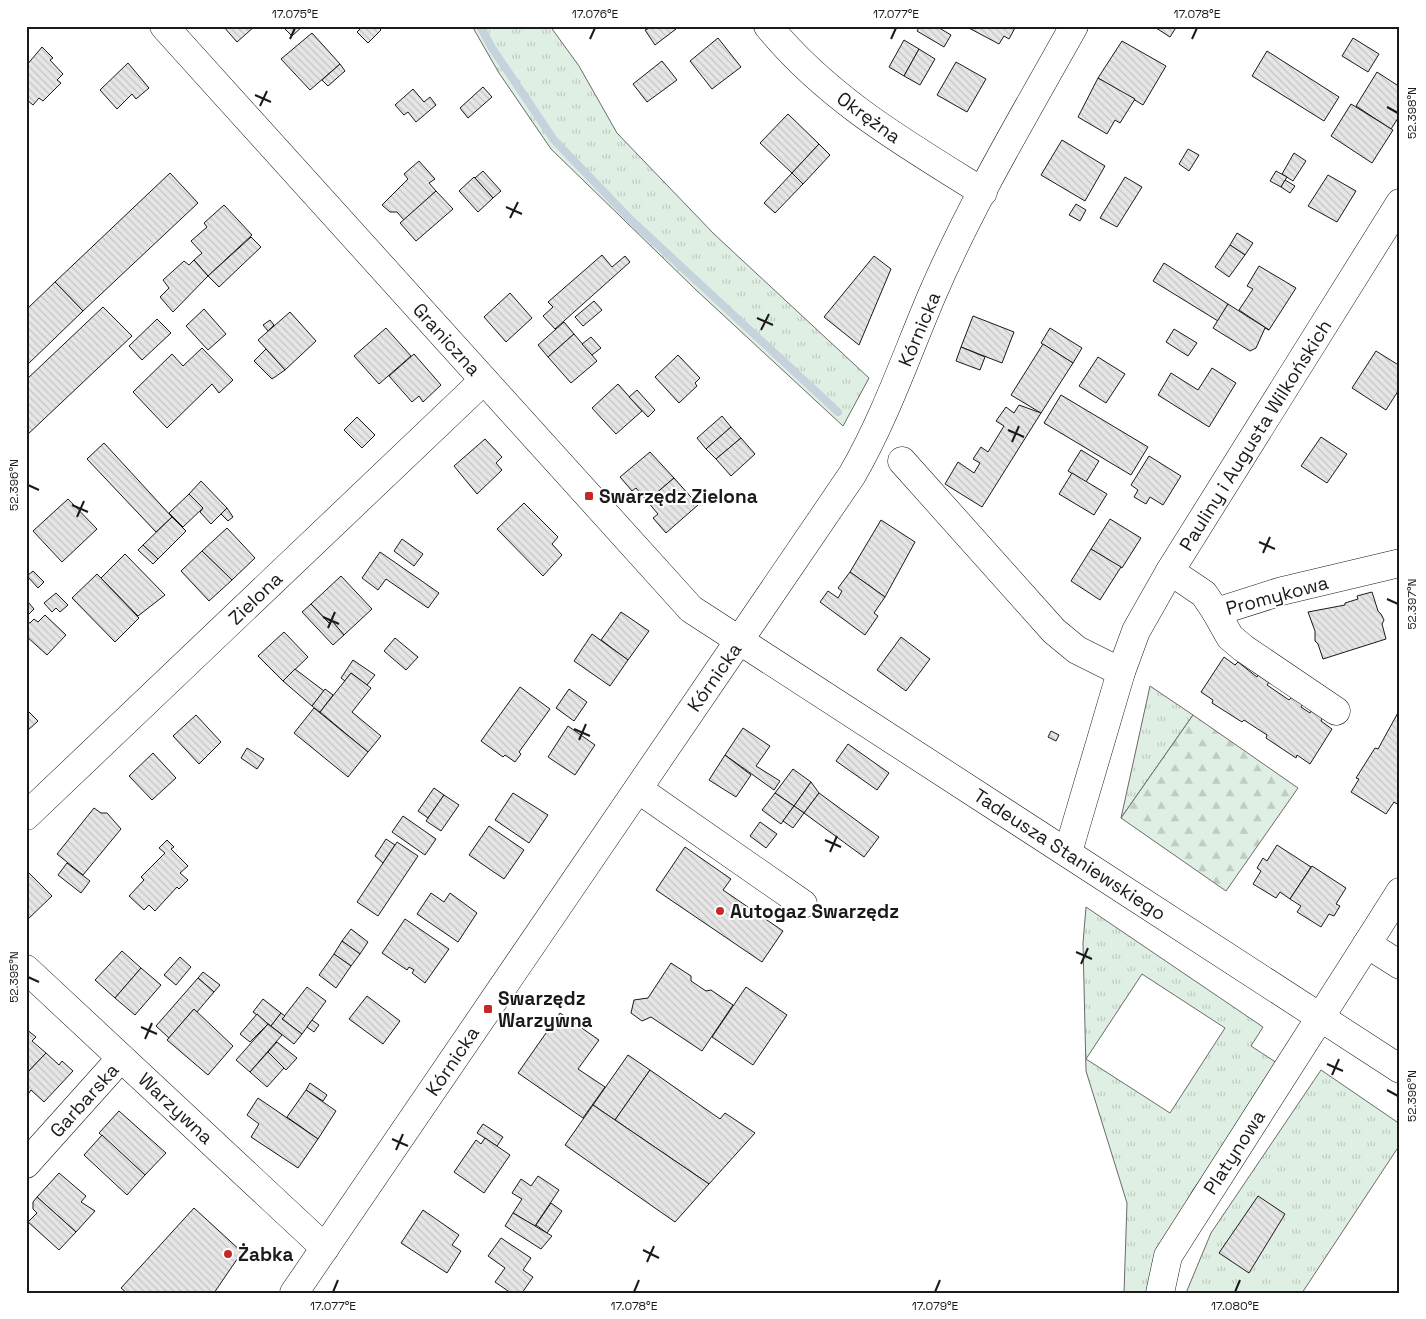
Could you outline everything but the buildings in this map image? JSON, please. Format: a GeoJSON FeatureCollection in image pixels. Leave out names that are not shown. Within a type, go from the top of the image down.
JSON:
{"type":"FeatureCollection","features":[{"type":"Feature","properties":{"kind":"street","name":"Graniczna"},"geometry":{"type":"LineString","coordinates":[[164,26],[690,609],[740,640]]}},
{"type":"Feature","properties":{"kind":"street","name":"Okrężna"},"geometry":{"type":"LineString","coordinates":[[768,26],[810,73],[869,121],[983,192]]}},
{"type":"Feature","properties":{"kind":"street","name":"Kórnicka"},"geometry":{"type":"LineString","coordinates":[[294,1293],[840,494],[864,454],[933,294],[983,192],[1074,26]]}},
{"type":"Feature","properties":{"kind":"street","name":"Pauliny i Augusta Wilkońskich"},"geometry":{"type":"LineString","coordinates":[[1068,852],[1121,672],[1136,631],[1170,571],[1400,203]]}},
{"type":"Feature","properties":{"kind":"street","name":"Zielona"},"geometry":{"type":"LineString","coordinates":[[26,816],[484,380]]}},
{"type":"Feature","properties":{"kind":"street"},"geometry":{"type":"LineString","coordinates":[[902,461],[1065,641],[1121,672]]}},
{"type":"Feature","properties":{"kind":"street","name":"Promykowa"},"geometry":{"type":"LineString","coordinates":[[1170,571],[1204,594],[1216,612],[1282,592],[1400,563]]}},
{"type":"Feature","properties":{"kind":"street"},"geometry":{"type":"LineString","coordinates":[[1216,612],[1230,637],[1243,648],[1336,711]]}},
{"type":"Feature","properties":{"kind":"street","name":"Tadeusza Staniewskiego"},"geometry":{"type":"LineString","coordinates":[[740,640],[1400,1069]]}},
{"type":"Feature","properties":{"kind":"street"},"geometry":{"type":"LineString","coordinates":[[638,789],[803,904]]}},
{"type":"Feature","properties":{"kind":"street","name":"Platynowa"},"geometry":{"type":"LineString","coordinates":[[1160,1293],[1168,1256],[1400,892]]}},
{"type":"Feature","properties":{"kind":"street"},"geometry":{"type":"LineString","coordinates":[[1367,944],[1400,965]]}},
{"type":"Feature","properties":{"kind":"street","name":"Warzywna"},"geometry":{"type":"LineString","coordinates":[[26,969],[325,1248]]}},
{"type":"Feature","properties":{"kind":"street","name":"Garbarska"},"geometry":{"type":"LineString","coordinates":[[26,1164],[121,1058]]}},
{"type":"Feature","properties":{"kind":"green space"},"geometry":{"type":"Polygon","coordinates":[[[472,26],[550,26],[579,66],[617,133],[714,234],[869,378],[843,426],[695,289],[551,149],[499,73],[472,26]]]}},
{"type":"Feature","properties":{"kind":"green space"},"geometry":{"type":"Polygon","coordinates":[[[1150,686],[1193,715],[1121,818],[1150,686]]]}},
{"type":"Feature","properties":{"kind":"green space"},"geometry":{"type":"Polygon","coordinates":[[[1193,715],[1298,788],[1226,891],[1121,818],[1193,715]]]}},
{"type":"Feature","properties":{"kind":"green space"},"geometry":{"type":"Polygon","coordinates":[[[1086,907],[1263,1027],[1251,1046],[1280,1065],[1193,1190],[1158,1253],[1147,1293],[1124,1293],[1127,1203],[1086,1071],[1083,943],[1086,907]],[[1142,974],[1086,1059],[1170,1113],[1225,1028],[1142,974]]]}},
{"type":"Feature","properties":{"kind":"green space"},"geometry":{"type":"Polygon","coordinates":[[[1321,1070],[1400,1124],[1400,1150],[1397,1149],[1302,1293],[1186,1293],[1211,1233],[1321,1070]]]}},
{"type":"Feature","properties":{"kind":"waterway"},"geometry":{"type":"LineString","coordinates":[[480,26],[492,48],[554,140],[631,220],[838,412]]}},
{"type":"Feature","properties":{"kind":"place","name":"Swarzędz Zielona"},"geometry":{"type":"Point","coordinates":[589,496]}},
{"type":"Feature","properties":{"kind":"place","name":"Autogaz Swarzędz"},"geometry":{"type":"Point","coordinates":[720,911]}},
{"type":"Feature","properties":{"kind":"place","name":"Swarzędz Warzywna"},"geometry":{"type":"Point","coordinates":[488,1009]}},
{"type":"Feature","properties":{"kind":"place","name":"Żabka"},"geometry":{"type":"Point","coordinates":[228,1254]}}]}
